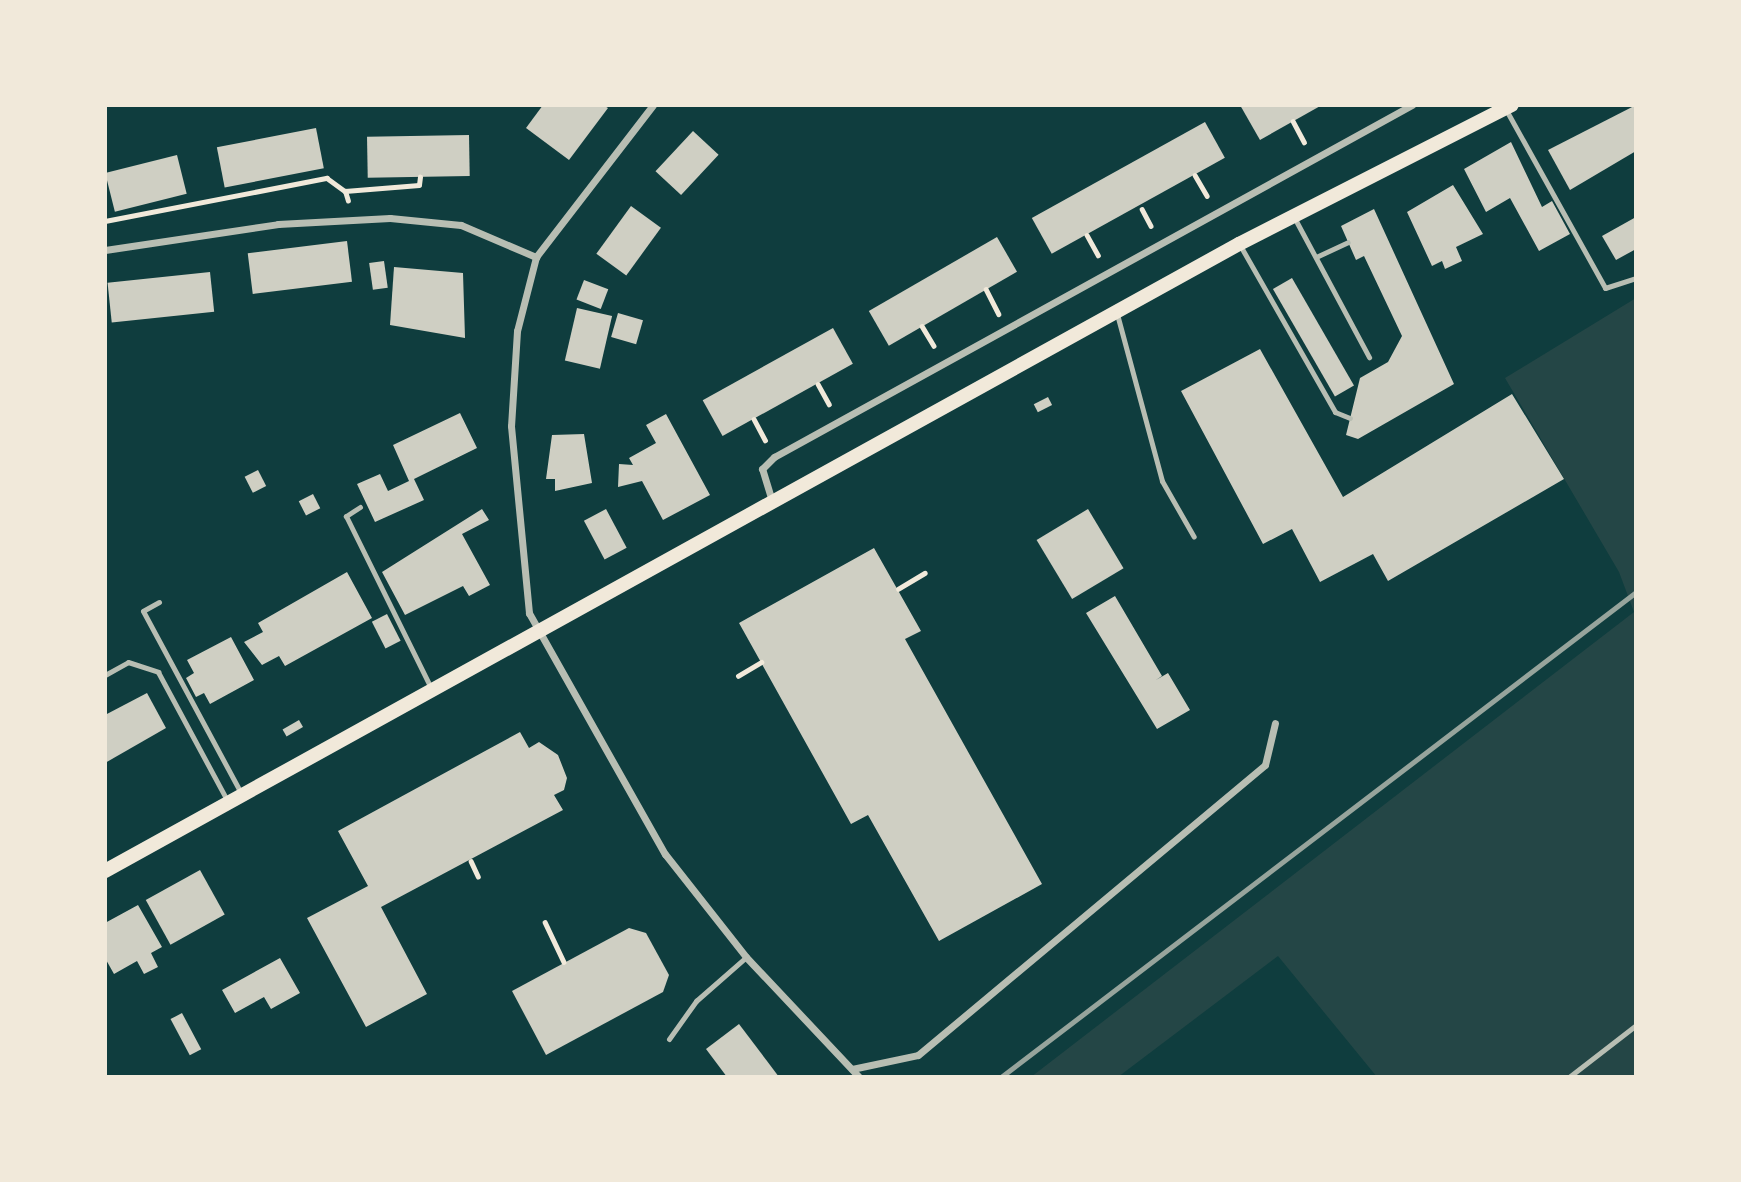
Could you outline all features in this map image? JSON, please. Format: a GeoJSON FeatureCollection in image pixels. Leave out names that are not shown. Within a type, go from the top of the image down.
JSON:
{"type":"FeatureCollection","features":[{"type":"Feature","properties":{"kind":"main road"},"geometry":{"type":"LineString","coordinates":[[105,871],[234,797],[541,633],[772,501],[1239,244],[1509,107]]}},
{"type":"Feature","properties":{"kind":"street"},"geometry":{"type":"LineString","coordinates":[[653,105],[536,257],[517,331],[511,426],[520,554],[529,613],[640,818],[746,957],[859,1077]]}},
{"type":"Feature","properties":{"kind":"street"},"geometry":{"type":"LineString","coordinates":[[772,501],[762,469],[774,457],[1412,105]]}},
{"type":"Feature","properties":{"kind":"street"},"geometry":{"type":"LineString","coordinates":[[105,250],[278,224],[390,218],[461,225],[495,234],[536,257]]}},
{"type":"Feature","properties":{"kind":"street"},"geometry":{"type":"LineString","coordinates":[[852,1069],[918,1055],[1265,765],[1275,723]]}},
{"type":"Feature","properties":{"kind":"lane"},"geometry":{"type":"LineString","coordinates":[[1509,107],[1605,288],[1636,278]]}},
{"type":"Feature","properties":{"kind":"lane"},"geometry":{"type":"LineString","coordinates":[[1294,216],[1369,357]]}},
{"type":"Feature","properties":{"kind":"lane"},"geometry":{"type":"LineString","coordinates":[[1316,257],[1348,242]]}},
{"type":"Feature","properties":{"kind":"lane"},"geometry":{"type":"LineString","coordinates":[[1239,244],[1335,412],[1350,418]]}},
{"type":"Feature","properties":{"kind":"lane"},"geometry":{"type":"LineString","coordinates":[[1117,311],[1162,481],[1194,537]]}},
{"type":"Feature","properties":{"kind":"lane"},"geometry":{"type":"LineString","coordinates":[[360,507],[345,516],[433,691]]}},
{"type":"Feature","properties":{"kind":"lane"},"geometry":{"type":"LineString","coordinates":[[159,602],[143,611],[234,797]]}},
{"type":"Feature","properties":{"kind":"lane"},"geometry":{"type":"LineString","coordinates":[[105,675],[128,662],[158,672],[234,797]]}},
{"type":"Feature","properties":{"kind":"lane"},"geometry":{"type":"LineString","coordinates":[[669,1039],[696,1001],[746,957]]}},
{"type":"Feature","properties":{"kind":"lane"},"geometry":{"type":"LineString","coordinates":[[1569,1077],[1636,1025]]}},
{"type":"Feature","properties":{"kind":"path"},"geometry":{"type":"LineString","coordinates":[[345,191],[419,185],[420,177]]}},
{"type":"Feature","properties":{"kind":"path"},"geometry":{"type":"LineString","coordinates":[[105,221],[327,178],[345,191],[349,205]]}},
{"type":"Feature","properties":{"kind":"path"},"geometry":{"type":"LineString","coordinates":[[898,589],[925,573]]}},
{"type":"Feature","properties":{"kind":"path"},"geometry":{"type":"LineString","coordinates":[[738,676],[761,663]]}},
{"type":"Feature","properties":{"kind":"path"},"geometry":{"type":"LineString","coordinates":[[471,861],[478,876]]}},
{"type":"Feature","properties":{"kind":"path"},"geometry":{"type":"LineString","coordinates":[[545,922],[564,962]]}},
{"type":"Feature","properties":{"kind":"shaded area"},"geometry":{"type":"Polygon","coordinates":[[[1636,298],[1636,1077],[1377,1077],[1278,956],[1118,1077],[1031,1077],[1634,612],[1619,572],[1505,378],[1636,298]]]}},
{"type":"Feature","properties":{"kind":"building"},"geometry":{"type":"Polygon","coordinates":[[[543,105],[603,105],[608,108],[569,160],[526,128],[543,105]]]}},
{"type":"Feature","properties":{"kind":"building"},"geometry":{"type":"Polygon","coordinates":[[[1240,105],[1322,105],[1260,140],[1240,105]]]}},
{"type":"Feature","properties":{"kind":"building"},"geometry":{"type":"Polygon","coordinates":[[[1636,105],[1636,151],[1570,190],[1548,150],[1636,105]]]}},
{"type":"Feature","properties":{"kind":"building"},"geometry":{"type":"Polygon","coordinates":[[[1205,122],[1225,158],[1052,254],[1032,218],[1205,122]]]}},
{"type":"Feature","properties":{"kind":"building"},"geometry":{"type":"Polygon","coordinates":[[[316,128],[324,168],[225,188],[217,147],[316,128]]]}},
{"type":"Feature","properties":{"kind":"building"},"geometry":{"type":"Polygon","coordinates":[[[693,131],[719,155],[681,195],[655,171],[693,131]]]}},
{"type":"Feature","properties":{"kind":"building"},"geometry":{"type":"Polygon","coordinates":[[[469,135],[470,176],[368,178],[367,137],[469,135]]]}},
{"type":"Feature","properties":{"kind":"building"},"geometry":{"type":"Polygon","coordinates":[[[1511,142],[1542,207],[1552,201],[1570,234],[1539,251],[1510,198],[1486,212],[1464,169],[1511,142]]]}},
{"type":"Feature","properties":{"kind":"building"},"geometry":{"type":"Polygon","coordinates":[[[177,155],[187,194],[115,212],[105,173],[177,155]]]}},
{"type":"Feature","properties":{"kind":"building"},"geometry":{"type":"Polygon","coordinates":[[[1453,185],[1483,234],[1456,247],[1462,261],[1445,269],[1442,261],[1432,266],[1407,212],[1453,185]]]}},
{"type":"Feature","properties":{"kind":"building"},"geometry":{"type":"Polygon","coordinates":[[[631,206],[661,228],[626,275],[596,254],[631,206]]]}},
{"type":"Feature","properties":{"kind":"building"},"geometry":{"type":"Polygon","coordinates":[[[1374,209],[1454,384],[1358,439],[1346,435],[1360,378],[1388,362],[1402,336],[1364,256],[1356,260],[1341,226],[1374,209]]]}},
{"type":"Feature","properties":{"kind":"building"},"geometry":{"type":"Polygon","coordinates":[[[1636,217],[1636,249],[1616,260],[1602,236],[1636,217]]]}},
{"type":"Feature","properties":{"kind":"building"},"geometry":{"type":"Polygon","coordinates":[[[997,237],[1017,272],[889,346],[869,311],[997,237]]]}},
{"type":"Feature","properties":{"kind":"building"},"geometry":{"type":"Polygon","coordinates":[[[347,241],[352,282],[253,294],[248,253],[347,241]]]}},
{"type":"Feature","properties":{"kind":"building"},"geometry":{"type":"Polygon","coordinates":[[[384,261],[388,288],[373,290],[369,263],[384,261]]]}},
{"type":"Feature","properties":{"kind":"building"},"geometry":{"type":"Polygon","coordinates":[[[394,267],[463,273],[465,338],[390,325],[394,267]]]}},
{"type":"Feature","properties":{"kind":"building"},"geometry":{"type":"Polygon","coordinates":[[[210,272],[214,312],[112,323],[108,283],[210,272]]]}},
{"type":"Feature","properties":{"kind":"building"},"geometry":{"type":"Polygon","coordinates":[[[1292,278],[1354,385],[1335,396],[1273,289],[1292,278]]]}},
{"type":"Feature","properties":{"kind":"building"},"geometry":{"type":"Polygon","coordinates":[[[584,280],[608,289],[601,309],[576,300],[584,280]]]}},
{"type":"Feature","properties":{"kind":"building"},"geometry":{"type":"Polygon","coordinates":[[[577,308],[612,316],[600,369],[565,361],[577,308]]]}},
{"type":"Feature","properties":{"kind":"building"},"geometry":{"type":"Polygon","coordinates":[[[618,313],[643,320],[636,344],[611,337],[618,313]]]}},
{"type":"Feature","properties":{"kind":"building"},"geometry":{"type":"Polygon","coordinates":[[[833,328],[853,364],[723,436],[703,400],[833,328]]]}},
{"type":"Feature","properties":{"kind":"building"},"geometry":{"type":"Polygon","coordinates":[[[1260,349],[1343,497],[1512,394],[1564,479],[1388,581],[1373,554],[1320,582],[1292,529],[1263,544],[1181,391],[1260,349]]]}},
{"type":"Feature","properties":{"kind":"building"},"geometry":{"type":"Polygon","coordinates":[[[1048,397],[1052,405],[1038,412],[1034,404],[1048,397]]]}},
{"type":"Feature","properties":{"kind":"building"},"geometry":{"type":"Polygon","coordinates":[[[460,413],[477,448],[414,479],[424,500],[375,522],[357,484],[380,474],[388,491],[409,481],[393,445],[460,413]]]}},
{"type":"Feature","properties":{"kind":"building"},"geometry":{"type":"Polygon","coordinates":[[[666,414],[710,495],[663,520],[642,481],[618,487],[619,464],[633,465],[629,458],[656,443],[646,425],[666,414]]]}},
{"type":"Feature","properties":{"kind":"building"},"geometry":{"type":"Polygon","coordinates":[[[584,434],[592,483],[555,491],[555,479],[546,479],[552,435],[584,434]]]}},
{"type":"Feature","properties":{"kind":"building"},"geometry":{"type":"Polygon","coordinates":[[[258,470],[266,486],[253,493],[245,477],[258,470]]]}},
{"type":"Feature","properties":{"kind":"building"},"geometry":{"type":"Polygon","coordinates":[[[313,494],[320,508],[306,516],[299,501],[313,494]]]}},
{"type":"Feature","properties":{"kind":"building"},"geometry":{"type":"Polygon","coordinates":[[[482,509],[489,520],[462,534],[490,585],[469,596],[463,586],[405,615],[382,572],[482,509]]]}},
{"type":"Feature","properties":{"kind":"building"},"geometry":{"type":"Polygon","coordinates":[[[606,509],[627,548],[605,560],[584,521],[606,509]]]}},
{"type":"Feature","properties":{"kind":"building"},"geometry":{"type":"Polygon","coordinates":[[[1088,509],[1124,568],[1072,599],[1037,540],[1088,509]]]}},
{"type":"Feature","properties":{"kind":"building"},"geometry":{"type":"Polygon","coordinates":[[[874,548],[921,631],[905,639],[1042,884],[939,941],[868,815],[851,824],[739,623],[874,548]]]}},
{"type":"Feature","properties":{"kind":"building"},"geometry":{"type":"Polygon","coordinates":[[[347,572],[372,618],[285,666],[279,656],[262,665],[244,642],[263,632],[258,623],[347,572]]]}},
{"type":"Feature","properties":{"kind":"building"},"geometry":{"type":"Polygon","coordinates":[[[1115,596],[1162,676],[1156,680],[1168,673],[1190,710],[1157,729],[1086,613],[1115,596]]]}},
{"type":"Feature","properties":{"kind":"building"},"geometry":{"type":"Polygon","coordinates":[[[387,614],[401,641],[385,648],[372,622],[387,614]]]}},
{"type":"Feature","properties":{"kind":"building"},"geometry":{"type":"Polygon","coordinates":[[[231,637],[254,680],[210,704],[204,693],[196,697],[186,678],[194,673],[187,660],[231,637]]]}},
{"type":"Feature","properties":{"kind":"building"},"geometry":{"type":"Polygon","coordinates":[[[147,693],[166,728],[105,763],[105,715],[147,693]]]}},
{"type":"Feature","properties":{"kind":"building"},"geometry":{"type":"Polygon","coordinates":[[[299,720],[303,727],[287,736],[283,730],[299,720]]]}},
{"type":"Feature","properties":{"kind":"building"},"geometry":{"type":"Polygon","coordinates":[[[520,732],[529,748],[539,742],[558,755],[567,778],[564,790],[554,795],[563,810],[381,907],[427,994],[366,1027],[307,918],[368,886],[338,831],[520,732]]]}},
{"type":"Feature","properties":{"kind":"building"},"geometry":{"type":"Polygon","coordinates":[[[200,870],[225,915],[170,945],[146,900],[200,870]]]}},
{"type":"Feature","properties":{"kind":"building"},"geometry":{"type":"Polygon","coordinates":[[[138,905],[162,947],[151,953],[158,967],[144,974],[137,961],[114,974],[105,958],[105,923],[138,905]]]}},
{"type":"Feature","properties":{"kind":"building"},"geometry":{"type":"Polygon","coordinates":[[[629,928],[646,933],[669,975],[663,992],[546,1055],[512,991],[629,928]]]}},
{"type":"Feature","properties":{"kind":"building"},"geometry":{"type":"Polygon","coordinates":[[[280,958],[300,993],[271,1009],[264,997],[235,1013],[222,990],[280,958]]]}},
{"type":"Feature","properties":{"kind":"building"},"geometry":{"type":"Polygon","coordinates":[[[182,1013],[201,1049],[190,1055],[171,1019],[182,1013]]]}},
{"type":"Feature","properties":{"kind":"building"},"geometry":{"type":"Polygon","coordinates":[[[739,1024],[779,1077],[727,1077],[706,1049],[739,1024]]]}},
{"type":"Feature","properties":{"kind":"railway"},"geometry":{"type":"LineString","coordinates":[[1001,1077],[1636,592]]}}]}
